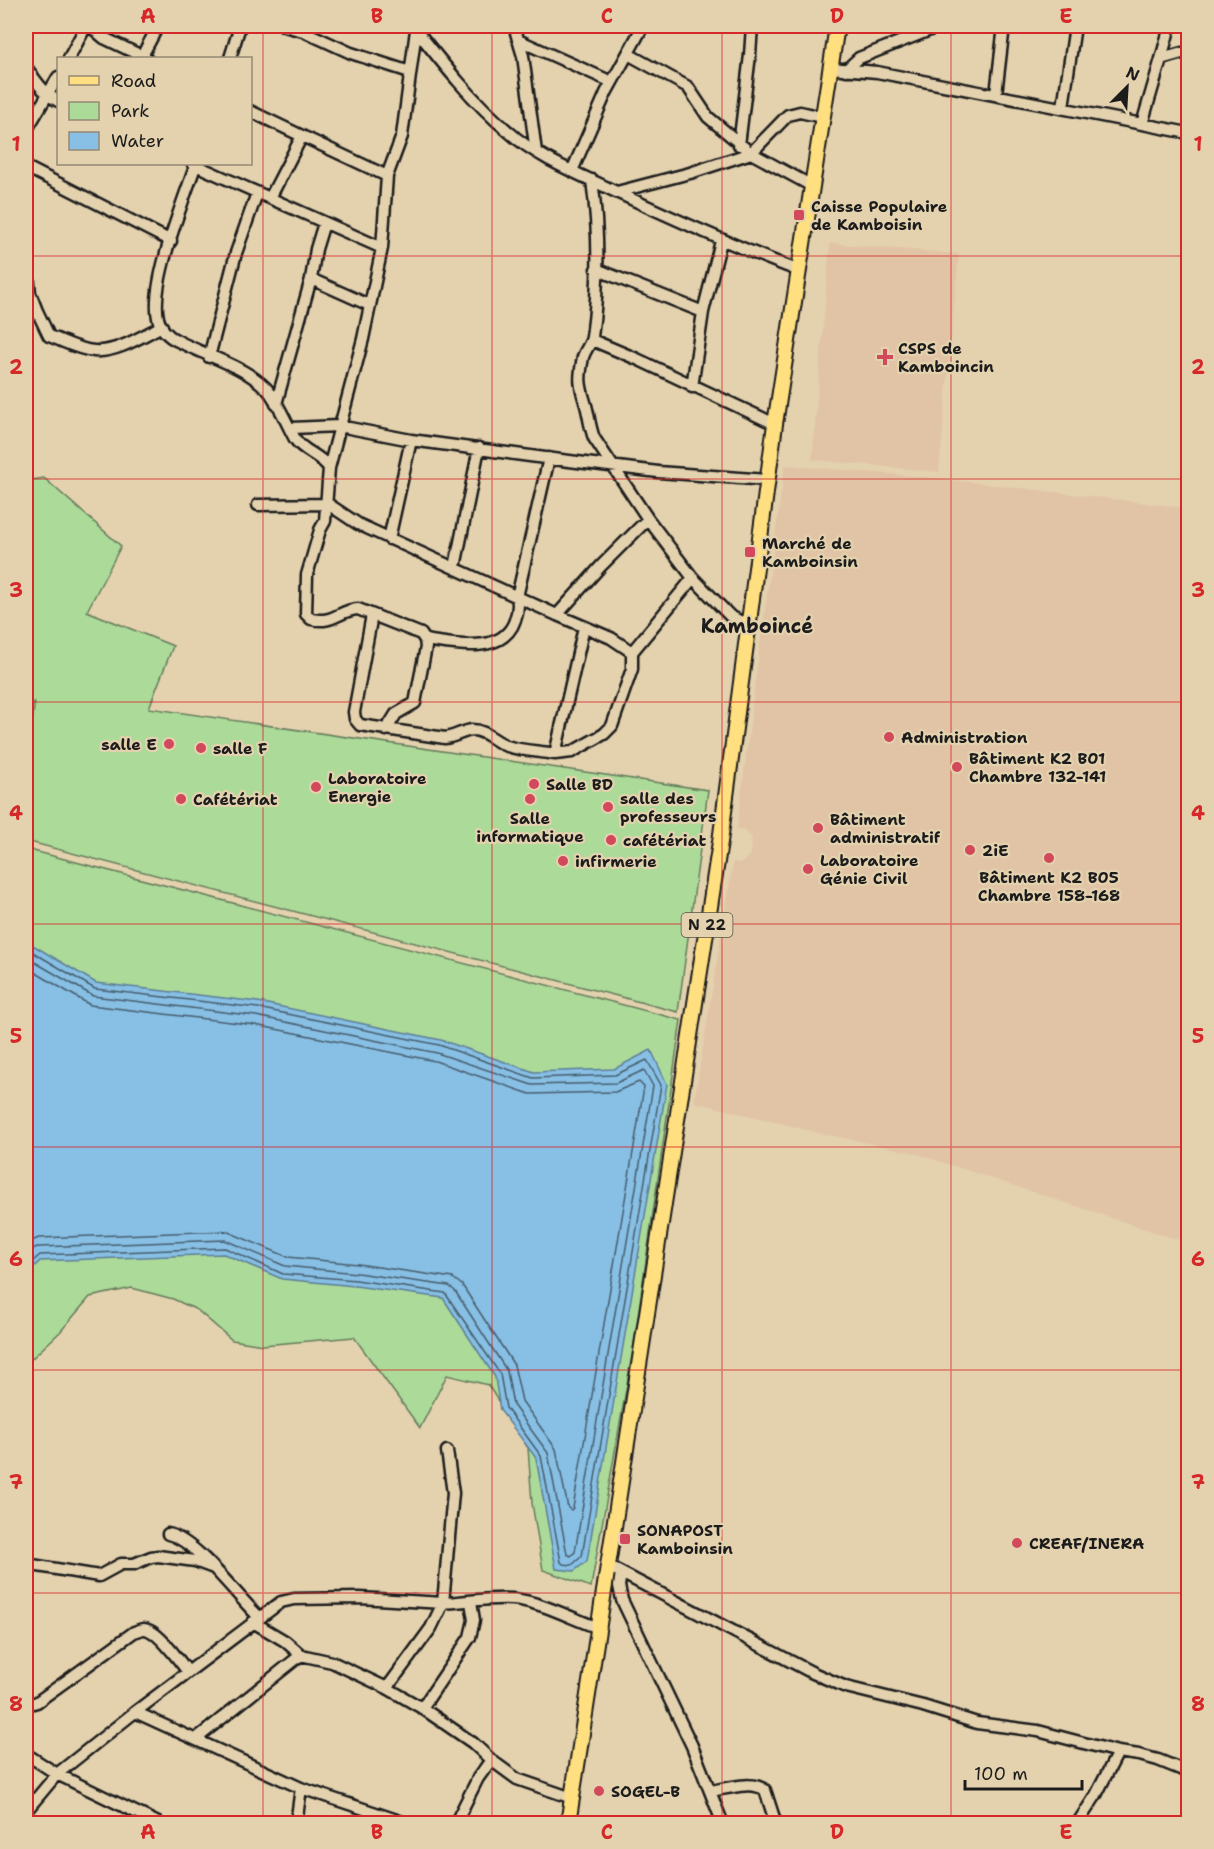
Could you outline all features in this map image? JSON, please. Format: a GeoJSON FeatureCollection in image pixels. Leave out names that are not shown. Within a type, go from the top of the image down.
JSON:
{"type":"FeatureCollection","features":[{"type":"Feature","properties":{"kind":"main road","name":"N 22"},"geometry":{"type":"LineString","coordinates":[[568,1824],[599,1628],[614,1569],[722,831],[775,424],[837,26]]}},
{"type":"Feature","properties":{"kind":"street"},"geometry":{"type":"LineString","coordinates":[[70,57],[88,26],[104,38],[144,57],[158,26]]}},
{"type":"Feature","properties":{"kind":"street"},"geometry":{"type":"LineString","coordinates":[[230,57],[240,26]]}},
{"type":"Feature","properties":{"kind":"street"},"geometry":{"type":"LineString","coordinates":[[284,26],[303,28],[351,53],[410,72]]}},
{"type":"Feature","properties":{"kind":"street"},"geometry":{"type":"LineString","coordinates":[[514,26],[524,66],[536,152]]}},
{"type":"Feature","properties":{"kind":"street"},"geometry":{"type":"LineString","coordinates":[[572,171],[612,82],[643,26]]}},
{"type":"Feature","properties":{"kind":"street"},"geometry":{"type":"LineString","coordinates":[[739,145],[752,26]]}},
{"type":"Feature","properties":{"kind":"street"},"geometry":{"type":"LineString","coordinates":[[846,70],[859,58],[940,26]]}},
{"type":"Feature","properties":{"kind":"street"},"geometry":{"type":"LineString","coordinates":[[996,94],[1004,26]]}},
{"type":"Feature","properties":{"kind":"street"},"geometry":{"type":"LineString","coordinates":[[1063,107],[1074,26]]}},
{"type":"Feature","properties":{"kind":"street"},"geometry":{"type":"LineString","coordinates":[[1142,124],[1170,26]]}},
{"type":"Feature","properties":{"kind":"street"},"geometry":{"type":"LineString","coordinates":[[386,730],[396,714],[415,702],[426,647],[425,640],[421,634],[354,609],[335,618],[311,619],[306,614],[307,575],[320,530],[325,521],[329,468],[363,339],[382,248],[387,176],[402,136],[415,28]]}},
{"type":"Feature","properties":{"kind":"street"},"geometry":{"type":"LineString","coordinates":[[415,28],[490,115],[536,152],[721,241],[800,271]]}},
{"type":"Feature","properties":{"kind":"street"},"geometry":{"type":"LineString","coordinates":[[518,40],[612,82]]}},
{"type":"Feature","properties":{"kind":"street"},"geometry":{"type":"LineString","coordinates":[[1161,59],[1182,52],[1188,53]]}},
{"type":"Feature","properties":{"kind":"street"},"geometry":{"type":"LineString","coordinates":[[628,54],[688,87],[708,117],[739,145],[812,186]]}},
{"type":"Feature","properties":{"kind":"street"},"geometry":{"type":"LineString","coordinates":[[26,67],[38,86],[53,98]]}},
{"type":"Feature","properties":{"kind":"street"},"geometry":{"type":"LineString","coordinates":[[830,68],[877,72],[1188,132]]}},
{"type":"Feature","properties":{"kind":"street"},"geometry":{"type":"LineString","coordinates":[[26,131],[53,98],[57,81]]}},
{"type":"Feature","properties":{"kind":"street"},"geometry":{"type":"LineString","coordinates":[[252,112],[387,176]]}},
{"type":"Feature","properties":{"kind":"street"},"geometry":{"type":"LineString","coordinates":[[617,192],[690,173],[751,153],[793,112],[822,117]]}},
{"type":"Feature","properties":{"kind":"street"},"geometry":{"type":"LineString","coordinates":[[270,198],[302,136]]}},
{"type":"Feature","properties":{"kind":"street"},"geometry":{"type":"LineString","coordinates":[[194,165],[158,289],[158,318],[175,340],[252,377],[266,387],[291,428],[295,439],[324,460],[329,468]]}},
{"type":"Feature","properties":{"kind":"street"},"geometry":{"type":"LineString","coordinates":[[196,165],[382,248]]}},
{"type":"Feature","properties":{"kind":"street"},"geometry":{"type":"LineString","coordinates":[[26,167],[171,241]]}},
{"type":"Feature","properties":{"kind":"street"},"geometry":{"type":"LineString","coordinates":[[592,180],[596,208],[596,269],[592,340],[584,354],[580,387],[589,426],[648,519],[693,578],[730,616],[749,626]]}},
{"type":"Feature","properties":{"kind":"street"},"geometry":{"type":"LineString","coordinates":[[209,357],[237,253],[257,193]]}},
{"type":"Feature","properties":{"kind":"street"},"geometry":{"type":"LineString","coordinates":[[276,404],[324,223]]}},
{"type":"Feature","properties":{"kind":"street"},"geometry":{"type":"LineString","coordinates":[[692,387],[703,312],[721,241]]}},
{"type":"Feature","properties":{"kind":"street"},"geometry":{"type":"LineString","coordinates":[[26,254],[30,293],[49,336],[94,351],[106,350],[116,348],[162,326]]}},
{"type":"Feature","properties":{"kind":"street"},"geometry":{"type":"LineString","coordinates":[[596,269],[703,312]]}},
{"type":"Feature","properties":{"kind":"street"},"geometry":{"type":"LineString","coordinates":[[311,279],[369,305]]}},
{"type":"Feature","properties":{"kind":"street"},"geometry":{"type":"LineString","coordinates":[[592,340],[775,424]]}},
{"type":"Feature","properties":{"kind":"street"},"geometry":{"type":"LineString","coordinates":[[291,428],[339,426],[411,440],[658,472],[767,480]]}},
{"type":"Feature","properties":{"kind":"street"},"geometry":{"type":"LineString","coordinates":[[389,539],[411,440]]}},
{"type":"Feature","properties":{"kind":"street"},"geometry":{"type":"LineString","coordinates":[[455,567],[479,448]]}},
{"type":"Feature","properties":{"kind":"street"},"geometry":{"type":"LineString","coordinates":[[425,640],[487,644],[506,635],[513,627],[518,614],[517,597],[549,458]]}},
{"type":"Feature","properties":{"kind":"street"},"geometry":{"type":"LineString","coordinates":[[258,505],[328,504],[358,524],[611,638],[632,652]]}},
{"type":"Feature","properties":{"kind":"street"},"geometry":{"type":"LineString","coordinates":[[557,615],[648,519]]}},
{"type":"Feature","properties":{"kind":"street"},"geometry":{"type":"LineString","coordinates":[[372,615],[354,712],[355,719],[360,725],[445,738],[474,730],[484,732],[514,748],[555,754],[572,752],[604,734],[612,726],[632,669],[632,652],[693,578]]}},
{"type":"Feature","properties":{"kind":"street"},"geometry":{"type":"LineString","coordinates":[[555,754],[584,627]]}},
{"type":"Feature","properties":{"kind":"street"},"geometry":{"type":"LineString","coordinates":[[387,1688],[431,1628],[443,1603],[453,1493],[447,1451]]}},
{"type":"Feature","properties":{"kind":"street"},"geometry":{"type":"LineString","coordinates":[[168,1534],[183,1540],[211,1567],[256,1620],[301,1655],[332,1662],[387,1688],[422,1708],[473,1743],[517,1779],[572,1798]]}},
{"type":"Feature","properties":{"kind":"street"},"geometry":{"type":"LineString","coordinates":[[26,1564],[99,1576],[121,1564],[134,1564],[158,1556],[195,1561],[211,1567]]}},
{"type":"Feature","properties":{"kind":"street"},"geometry":{"type":"LineString","coordinates":[[614,1569],[813,1673],[846,1687],[923,1706],[977,1723],[1038,1731],[1158,1760],[1188,1773]]}},
{"type":"Feature","properties":{"kind":"street"},"geometry":{"type":"LineString","coordinates":[[614,1569],[622,1600],[692,1746],[723,1824]]}},
{"type":"Feature","properties":{"kind":"street"},"geometry":{"type":"LineString","coordinates":[[26,1811],[57,1774],[135,1712],[285,1600],[360,1598],[443,1603],[517,1600],[557,1611],[599,1628]]}},
{"type":"Feature","properties":{"kind":"street"},"geometry":{"type":"LineString","coordinates":[[422,1708],[470,1637],[474,1620],[471,1602]]}},
{"type":"Feature","properties":{"kind":"street"},"geometry":{"type":"LineString","coordinates":[[26,1705],[37,1702],[134,1632],[143,1629],[156,1635],[188,1672]]}},
{"type":"Feature","properties":{"kind":"street"},"geometry":{"type":"LineString","coordinates":[[196,1739],[301,1655]]}},
{"type":"Feature","properties":{"kind":"street"},"geometry":{"type":"LineString","coordinates":[[135,1712],[301,1788],[409,1824]]}},
{"type":"Feature","properties":{"kind":"street"},"geometry":{"type":"LineString","coordinates":[[1077,1824],[1096,1795],[1118,1752]]}},
{"type":"Feature","properties":{"kind":"street"},"geometry":{"type":"LineString","coordinates":[[26,1754],[57,1774],[160,1824]]}},
{"type":"Feature","properties":{"kind":"street"},"geometry":{"type":"LineString","coordinates":[[455,1824],[478,1778],[491,1760]]}},
{"type":"Feature","properties":{"kind":"street"},"geometry":{"type":"LineString","coordinates":[[710,1791],[761,1786],[765,1790],[773,1823]]}},
{"type":"Feature","properties":{"kind":"street"},"geometry":{"type":"LineString","coordinates":[[296,1824],[301,1788]]}},
{"type":"Feature","properties":{"kind":"shaded area","name":"CSPS de Kamboincin"},"geometry":{"type":"Polygon","coordinates":[[[830,243],[959,254],[939,472],[812,460],[830,243]]]}},
{"type":"Feature","properties":{"kind":"shaded area","name":"2iE"},"geometry":{"type":"Polygon","coordinates":[[[785,465],[937,478],[1188,508],[1188,1243],[914,1153],[815,1132],[694,1102],[733,862],[741,863],[750,855],[752,838],[743,829],[737,829],[785,465]]]}},
{"type":"Feature","properties":{"kind":"green space"},"geometry":{"type":"Polygon","coordinates":[[[44,478],[121,546],[87,611],[173,646],[149,708],[708,790],[678,1012],[26,841],[26,764],[35,701],[26,716],[26,481],[44,478]]]}},
{"type":"Feature","properties":{"kind":"green space"},"geometry":{"type":"Polygon","coordinates":[[[26,849],[681,1020],[633,1350],[591,1587],[543,1570],[532,1503],[528,1448],[488,1385],[447,1375],[420,1428],[354,1337],[263,1345],[232,1340],[197,1310],[173,1299],[132,1288],[90,1297],[60,1332],[26,1364],[26,849]]]}},
{"type":"Feature","properties":{"kind":"water"},"geometry":{"type":"Polygon","coordinates":[[[26,941],[96,983],[258,1002],[441,1040],[534,1072],[614,1069],[651,1050],[667,1084],[587,1561],[574,1571],[556,1569],[536,1458],[500,1410],[495,1377],[443,1298],[282,1279],[224,1254],[40,1261],[26,1275],[26,941]]]}},
{"type":"Feature","properties":{"kind":"place","name":"Caisse Populaire de Kamboisin"},"geometry":{"type":"Point","coordinates":[799,215]}},
{"type":"Feature","properties":{"kind":"place","name":"CSPS de Kamboincin"},"geometry":{"type":"Point","coordinates":[885,357]}},
{"type":"Feature","properties":{"kind":"place","name":"Marché de Kamboinsin"},"geometry":{"type":"Point","coordinates":[750,552]}},
{"type":"Feature","properties":{"kind":"place","name":"Administration"},"geometry":{"type":"Point","coordinates":[889,737]}},
{"type":"Feature","properties":{"kind":"place","name":"salle E"},"geometry":{"type":"Point","coordinates":[169,744]}},
{"type":"Feature","properties":{"kind":"place","name":"salle F"},"geometry":{"type":"Point","coordinates":[201,748]}},
{"type":"Feature","properties":{"kind":"place","name":"Bâtiment K2 B01 Chambre 132-141"},"geometry":{"type":"Point","coordinates":[957,767]}},
{"type":"Feature","properties":{"kind":"place","name":"Salle BD"},"geometry":{"type":"Point","coordinates":[534,784]}},
{"type":"Feature","properties":{"kind":"place","name":"Laboratoire Energie"},"geometry":{"type":"Point","coordinates":[316,787]}},
{"type":"Feature","properties":{"kind":"place","name":"Cafétériat"},"geometry":{"type":"Point","coordinates":[181,799]}},
{"type":"Feature","properties":{"kind":"place","name":"Salle informatique"},"geometry":{"type":"Point","coordinates":[530,799]}},
{"type":"Feature","properties":{"kind":"place","name":"salle des professeurs"},"geometry":{"type":"Point","coordinates":[608,807]}},
{"type":"Feature","properties":{"kind":"place","name":"Bâtiment administratif"},"geometry":{"type":"Point","coordinates":[818,828]}},
{"type":"Feature","properties":{"kind":"place","name":"cafétériat"},"geometry":{"type":"Point","coordinates":[611,840]}},
{"type":"Feature","properties":{"kind":"place","name":"2iE"},"geometry":{"type":"Point","coordinates":[970,850]}},
{"type":"Feature","properties":{"kind":"place","name":"Bâtiment K2 B05 Chambre 158-168"},"geometry":{"type":"Point","coordinates":[1049,858]}},
{"type":"Feature","properties":{"kind":"place","name":"infirmerie"},"geometry":{"type":"Point","coordinates":[563,861]}},
{"type":"Feature","properties":{"kind":"place","name":"Laboratoire Génie Civil"},"geometry":{"type":"Point","coordinates":[808,869]}},
{"type":"Feature","properties":{"kind":"place","name":"SONAPOST Kamboinsin"},"geometry":{"type":"Point","coordinates":[625,1539]}},
{"type":"Feature","properties":{"kind":"place","name":"CREAF/INERA"},"geometry":{"type":"Point","coordinates":[1017,1543]}},
{"type":"Feature","properties":{"kind":"place","name":"SOGEL-B"},"geometry":{"type":"Point","coordinates":[599,1791]}},
{"type":"Feature","properties":{"kind":"district","name":"Kamboincé"},"geometry":{"type":"Point","coordinates":[757,626]}}]}
